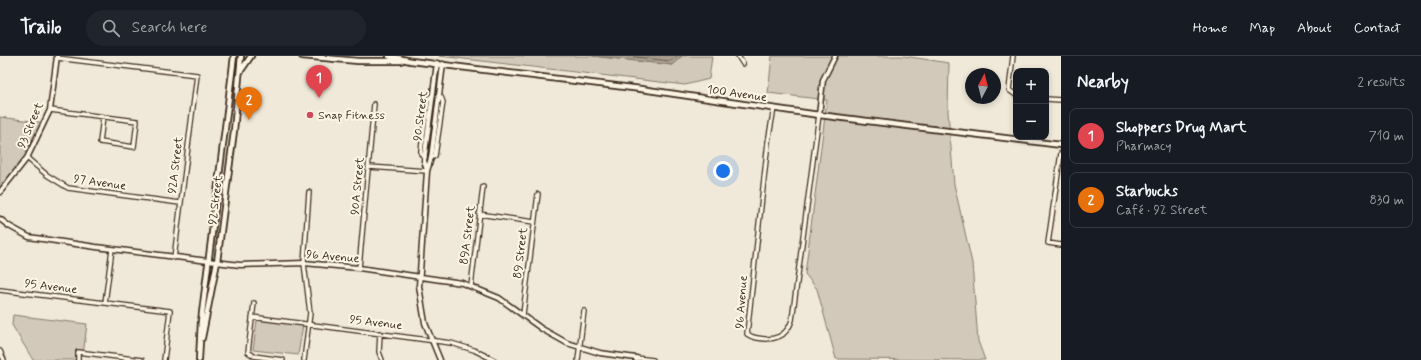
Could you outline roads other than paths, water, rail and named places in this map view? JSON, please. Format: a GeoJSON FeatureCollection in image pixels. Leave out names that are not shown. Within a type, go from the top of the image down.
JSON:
{"type":"FeatureCollection","features":[{"type":"Feature","properties":{"kind":"main road","name":"92 Street"},"geometry":{"type":"LineString","coordinates":[[199,360],[217,262],[234,131],[241,56]]}},
{"type":"Feature","properties":{"kind":"main road"},"geometry":{"type":"LineString","coordinates":[[239,73],[251,56]]}},
{"type":"Feature","properties":{"kind":"main road","name":"100 Avenue"},"geometry":{"type":"LineString","coordinates":[[302,56],[358,61],[411,61],[437,63],[641,89],[819,115],[1061,145]]}},
{"type":"Feature","properties":{"kind":"main road","name":"100 Avenue"},"geometry":{"type":"LineString","coordinates":[[389,56],[411,61]]}},
{"type":"Feature","properties":{"kind":"main road","name":"92 Street"},"geometry":{"type":"LineString","coordinates":[[201,346],[201,321],[210,262],[233,57]]}},
{"type":"Feature","properties":{"kind":"street"},"geometry":{"type":"LineString","coordinates":[[738,56],[743,64]]}},
{"type":"Feature","properties":{"kind":"street"},"geometry":{"type":"LineString","coordinates":[[819,115],[823,80],[835,56]]}},
{"type":"Feature","properties":{"kind":"street"},"geometry":{"type":"LineString","coordinates":[[1013,56],[1010,92],[1013,94]]}},
{"type":"Feature","properties":{"kind":"street","name":"92A Street"},"geometry":{"type":"LineString","coordinates":[[57,57],[197,75],[174,258]]}},
{"type":"Feature","properties":{"kind":"street","name":"93 Street"},"geometry":{"type":"LineString","coordinates":[[0,192],[27,158],[50,110],[57,57]]}},
{"type":"Feature","properties":{"kind":"street","name":"90 Street"},"geometry":{"type":"LineString","coordinates":[[427,171],[424,157],[437,63]]}},
{"type":"Feature","properties":{"kind":"street","name":"90 Street"},"geometry":{"type":"LineString","coordinates":[[440,360],[431,340],[422,308],[419,277],[427,171],[431,158],[442,64]]}},
{"type":"Feature","properties":{"kind":"street"},"geometry":{"type":"LineString","coordinates":[[1049,99],[1061,100]]}},
{"type":"Feature","properties":{"kind":"street","name":"90A Street"},"geometry":{"type":"LineString","coordinates":[[359,268],[374,104]]}},
{"type":"Feature","properties":{"kind":"street","name":"96 Avenue"},"geometry":{"type":"LineString","coordinates":[[774,108],[768,142],[746,334],[752,337],[770,339],[780,336],[786,332],[792,320],[819,115]]}},
{"type":"Feature","properties":{"kind":"street"},"geometry":{"type":"LineString","coordinates":[[50,110],[137,121],[134,147],[100,142],[103,117]]}},
{"type":"Feature","properties":{"kind":"street"},"geometry":{"type":"LineString","coordinates":[[1061,154],[1048,243],[1061,244]]}},
{"type":"Feature","properties":{"kind":"street","name":"97 Avenue"},"geometry":{"type":"LineString","coordinates":[[27,158],[47,175],[68,188],[180,203]]}},
{"type":"Feature","properties":{"kind":"street"},"geometry":{"type":"LineString","coordinates":[[369,166],[427,171]]}},
{"type":"Feature","properties":{"kind":"street","name":"89A Street"},"geometry":{"type":"LineString","coordinates":[[471,286],[483,187]]}},
{"type":"Feature","properties":{"kind":"street"},"geometry":{"type":"LineString","coordinates":[[304,360],[310,307],[304,263],[310,192]]}},
{"type":"Feature","properties":{"kind":"street","name":"89 Street"},"geometry":{"type":"LineString","coordinates":[[522,314],[538,194]]}},
{"type":"Feature","properties":{"kind":"street"},"geometry":{"type":"LineString","coordinates":[[479,214],[534,222]]}},
{"type":"Feature","properties":{"kind":"street","name":"96 Avenue"},"geometry":{"type":"LineString","coordinates":[[0,219],[9,226],[29,237],[174,258],[259,265],[304,263],[359,268],[455,282],[471,286],[499,298],[548,333],[579,347],[600,353],[636,359],[653,360]]}},
{"type":"Feature","properties":{"kind":"street"},"geometry":{"type":"LineString","coordinates":[[105,303],[112,249]]}},
{"type":"Feature","properties":{"kind":"street","name":"95 Avenue"},"geometry":{"type":"LineString","coordinates":[[0,290],[170,311],[164,360]]}},
{"type":"Feature","properties":{"kind":"street"},"geometry":{"type":"LineString","coordinates":[[254,303],[248,352],[254,356],[283,360]]}},
{"type":"Feature","properties":{"kind":"street"},"geometry":{"type":"LineString","coordinates":[[578,360],[584,311]]}},
{"type":"Feature","properties":{"kind":"street","name":"95 Avenue"},"geometry":{"type":"LineString","coordinates":[[252,317],[380,333],[465,346],[494,360]]}},
{"type":"Feature","properties":{"kind":"street"},"geometry":{"type":"LineString","coordinates":[[380,333],[379,352],[382,360]]}},
{"type":"Feature","properties":{"kind":"street"},"geometry":{"type":"LineString","coordinates":[[0,351],[4,360]]}},
{"type":"Feature","properties":{"kind":"street"},"geometry":{"type":"LineString","coordinates":[[78,360],[78,352],[142,360]]}},
{"type":"Feature","properties":{"kind":"water"},"geometry":{"type":"Polygon","coordinates":[[[593,56],[682,56],[672,65],[593,56]]]}},
{"type":"Feature","properties":{"kind":"place","name":"Shoppers Drug Mart"},"geometry":{"type":"Point","coordinates":[319,98]}},
{"type":"Feature","properties":{"kind":"place","name":"Snap Fitness"},"geometry":{"type":"Point","coordinates":[310,115]}},
{"type":"Feature","properties":{"kind":"place","name":"Starbucks"},"geometry":{"type":"Point","coordinates":[249,120]}}]}
